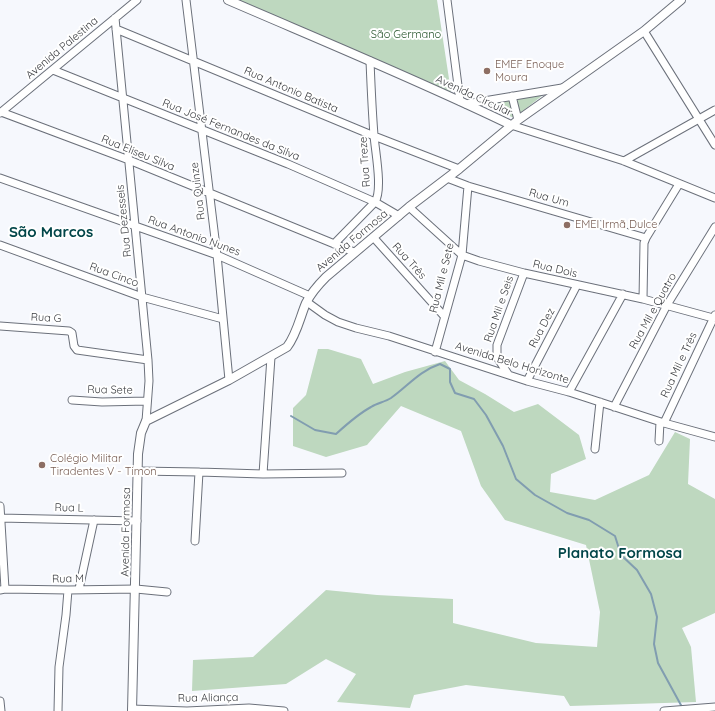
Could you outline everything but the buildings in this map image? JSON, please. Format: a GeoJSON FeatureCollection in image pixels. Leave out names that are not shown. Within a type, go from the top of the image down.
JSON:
{"type":"FeatureCollection","features":[{"type":"Feature","properties":{"kind":"main road","name":"Avenida Circular"},"geometry":{"type":"LineString","coordinates":[[228,0],[463,102],[511,125]]}},
{"type":"Feature","properties":{"kind":"main road","name":"Avenida Formosa"},"geometry":{"type":"LineString","coordinates":[[132,710],[138,454],[141,433],[146,421],[229,380],[284,350],[291,343],[308,299],[326,277],[354,252],[374,238],[398,216],[459,169],[511,125],[644,31],[681,0]]}},
{"type":"Feature","properties":{"kind":"street","name":"Avenida Palestina"},"geometry":{"type":"LineString","coordinates":[[1,113],[137,0]]}},
{"type":"Feature","properties":{"kind":"street","name":"Rua Quinze"},"geometry":{"type":"LineString","coordinates":[[186,0],[217,255],[229,380]]}},
{"type":"Feature","properties":{"kind":"street"},"geometry":{"type":"LineString","coordinates":[[447,0],[463,102],[562,88]]}},
{"type":"Feature","properties":{"kind":"street","name":"Rua Dezesseis"},"geometry":{"type":"LineString","coordinates":[[115,18],[148,360],[149,381],[146,421]]}},
{"type":"Feature","properties":{"kind":"street","name":"Rua Antonio Batista"},"geometry":{"type":"LineString","coordinates":[[116,29],[374,136],[459,169]]}},
{"type":"Feature","properties":{"kind":"street"},"geometry":{"type":"LineString","coordinates":[[644,31],[715,145]]}},
{"type":"Feature","properties":{"kind":"street","name":"Rua Treze"},"geometry":{"type":"LineString","coordinates":[[334,244],[375,202],[378,196],[370,61]]}},
{"type":"Feature","properties":{"kind":"street","name":"Rua José Fernandes da Silva"},"geometry":{"type":"LineString","coordinates":[[53,70],[288,164],[375,202],[398,216]]}},
{"type":"Feature","properties":{"kind":"street"},"geometry":{"type":"LineString","coordinates":[[512,96],[518,120]]}},
{"type":"Feature","properties":{"kind":"street"},"geometry":{"type":"LineString","coordinates":[[624,161],[715,110]]}},
{"type":"Feature","properties":{"kind":"street","name":"Rua Eliseu Silva"},"geometry":{"type":"LineString","coordinates":[[1,113],[129,160],[354,252]]}},
{"type":"Feature","properties":{"kind":"street","name":"Avenida Circular"},"geometry":{"type":"LineString","coordinates":[[511,125],[624,161],[715,198]]}},
{"type":"Feature","properties":{"kind":"street","name":"Rua Antonio Nunes"},"geometry":{"type":"LineString","coordinates":[[0,178],[217,255],[308,299]]}},
{"type":"Feature","properties":{"kind":"street","name":"Rua Um"},"geometry":{"type":"LineString","coordinates":[[446,178],[468,186],[646,238]]}},
{"type":"Feature","properties":{"kind":"street"},"geometry":{"type":"LineString","coordinates":[[643,299],[644,243],[679,184]]}},
{"type":"Feature","properties":{"kind":"street","name":"Rua Mil e Sete"},"geometry":{"type":"LineString","coordinates":[[435,352],[462,255],[468,186]]}},
{"type":"Feature","properties":{"kind":"street","name":"Rua Dois"},"geometry":{"type":"LineString","coordinates":[[409,207],[462,255],[524,273],[623,294],[714,317]]}},
{"type":"Feature","properties":{"kind":"street","name":"Rua Mil e Quatro"},"geometry":{"type":"LineString","coordinates":[[614,407],[667,305],[715,227]]}},
{"type":"Feature","properties":{"kind":"street","name":"Rua Três"},"geometry":{"type":"LineString","coordinates":[[374,238],[444,316]]}},
{"type":"Feature","properties":{"kind":"street","name":"Rua Cinco"},"geometry":{"type":"LineString","coordinates":[[0,245],[142,297],[223,319]]}},
{"type":"Feature","properties":{"kind":"street","name":"Rua Mil e Seis"},"geometry":{"type":"LineString","coordinates":[[508,374],[497,358],[497,346],[524,273]]}},
{"type":"Feature","properties":{"kind":"street","name":"Rua Dez"},"geometry":{"type":"LineString","coordinates":[[527,381],[577,285]]}},
{"type":"Feature","properties":{"kind":"street"},"geometry":{"type":"LineString","coordinates":[[569,392],[623,294]]}},
{"type":"Feature","properties":{"kind":"street","name":"Avenida Belo Horizonte"},"geometry":{"type":"LineString","coordinates":[[308,299],[325,315],[338,322],[389,336],[527,381],[569,392],[662,423],[715,437]]}},
{"type":"Feature","properties":{"kind":"street","name":"Rua Mil e Três"},"geometry":{"type":"LineString","coordinates":[[659,441],[662,423],[714,317]]}},
{"type":"Feature","properties":{"kind":"street","name":"Rua G"},"geometry":{"type":"LineString","coordinates":[[0,326],[70,331],[72,333],[74,346],[77,350],[148,360]]}},
{"type":"Feature","properties":{"kind":"street"},"geometry":{"type":"LineString","coordinates":[[263,474],[271,357]]}},
{"type":"Feature","properties":{"kind":"street","name":"Rua Sete"},"geometry":{"type":"LineString","coordinates":[[72,400],[102,402],[147,401]]}},
{"type":"Feature","properties":{"kind":"street"},"geometry":{"type":"LineString","coordinates":[[595,449],[600,402]]}},
{"type":"Feature","properties":{"kind":"street"},"geometry":{"type":"LineString","coordinates":[[138,471],[263,474],[342,473]]}},
{"type":"Feature","properties":{"kind":"street"},"geometry":{"type":"LineString","coordinates":[[194,541],[199,472]]}},
{"type":"Feature","properties":{"kind":"street"},"geometry":{"type":"LineString","coordinates":[[0,506],[3,590]]}},
{"type":"Feature","properties":{"kind":"street","name":"Rua L"},"geometry":{"type":"LineString","coordinates":[[1,518],[137,521]]}},
{"type":"Feature","properties":{"kind":"street"},"geometry":{"type":"LineString","coordinates":[[79,590],[94,520]]}},
{"type":"Feature","properties":{"kind":"street","name":"Rua M"},"geometry":{"type":"LineString","coordinates":[[3,590],[136,590],[167,592]]}},
{"type":"Feature","properties":{"kind":"street"},"geometry":{"type":"LineString","coordinates":[[58,711],[59,667],[68,590]]}},
{"type":"Feature","properties":{"kind":"street"},"geometry":{"type":"LineString","coordinates":[[0,701],[1,711]]}},
{"type":"Feature","properties":{"kind":"street"},"geometry":{"type":"LineString","coordinates":[[664,711],[715,707]]}},
{"type":"Feature","properties":{"kind":"street","name":"Rua Aliança"},"geometry":{"type":"LineString","coordinates":[[132,710],[284,711]]}},
{"type":"Feature","properties":{"kind":"green space","name":"São Germano"},"geometry":{"type":"Polygon","coordinates":[[[239,0],[437,0],[451,92],[239,0]]]}},
{"type":"Feature","properties":{"kind":"green space"},"geometry":{"type":"Polygon","coordinates":[[[543,95],[514,118],[483,104],[543,95]]]}},
{"type":"Feature","properties":{"kind":"green space"},"geometry":{"type":"Polygon","coordinates":[[[318,349],[328,349],[361,359],[373,384],[405,372],[445,361],[459,380],[514,412],[538,404],[579,435],[586,459],[551,474],[550,492],[595,500],[649,475],[675,432],[690,439],[688,484],[715,499],[715,613],[682,628],[691,647],[696,702],[570,706],[564,696],[466,685],[414,695],[410,708],[337,702],[356,674],[326,659],[286,684],[192,691],[193,660],[253,657],[326,590],[377,595],[453,599],[453,623],[536,643],[597,647],[600,612],[586,545],[505,520],[481,486],[461,431],[401,406],[367,445],[326,457],[293,446],[293,408],[306,395],[318,349]]]}},
{"type":"Feature","properties":{"kind":"waterway"},"geometry":{"type":"LineString","coordinates":[[291,416],[315,430],[336,434],[362,413],[391,398],[414,379],[433,367],[440,364],[450,369],[450,382],[455,393],[474,399],[486,415],[503,446],[516,479],[535,495],[567,513],[589,520],[615,536],[621,555],[637,570],[651,594],[657,617],[654,644],[658,663],[682,707]]}},
{"type":"Feature","properties":{"kind":"place","name":"EMEF Enoque Moura"},"geometry":{"type":"Point","coordinates":[487,71]}},
{"type":"Feature","properties":{"kind":"place","name":"EMEI Irmã Dulce"},"geometry":{"type":"Point","coordinates":[567,225]}},
{"type":"Feature","properties":{"kind":"place","name":"Colégio Militar Tiradentes V - Timon"},"geometry":{"type":"Point","coordinates":[42,465]}},
{"type":"Feature","properties":{"kind":"district","name":"São Marcos"},"geometry":{"type":"Point","coordinates":[51,232]}},
{"type":"Feature","properties":{"kind":"district","name":"Planato Formosa"},"geometry":{"type":"Point","coordinates":[620,553]}}]}
